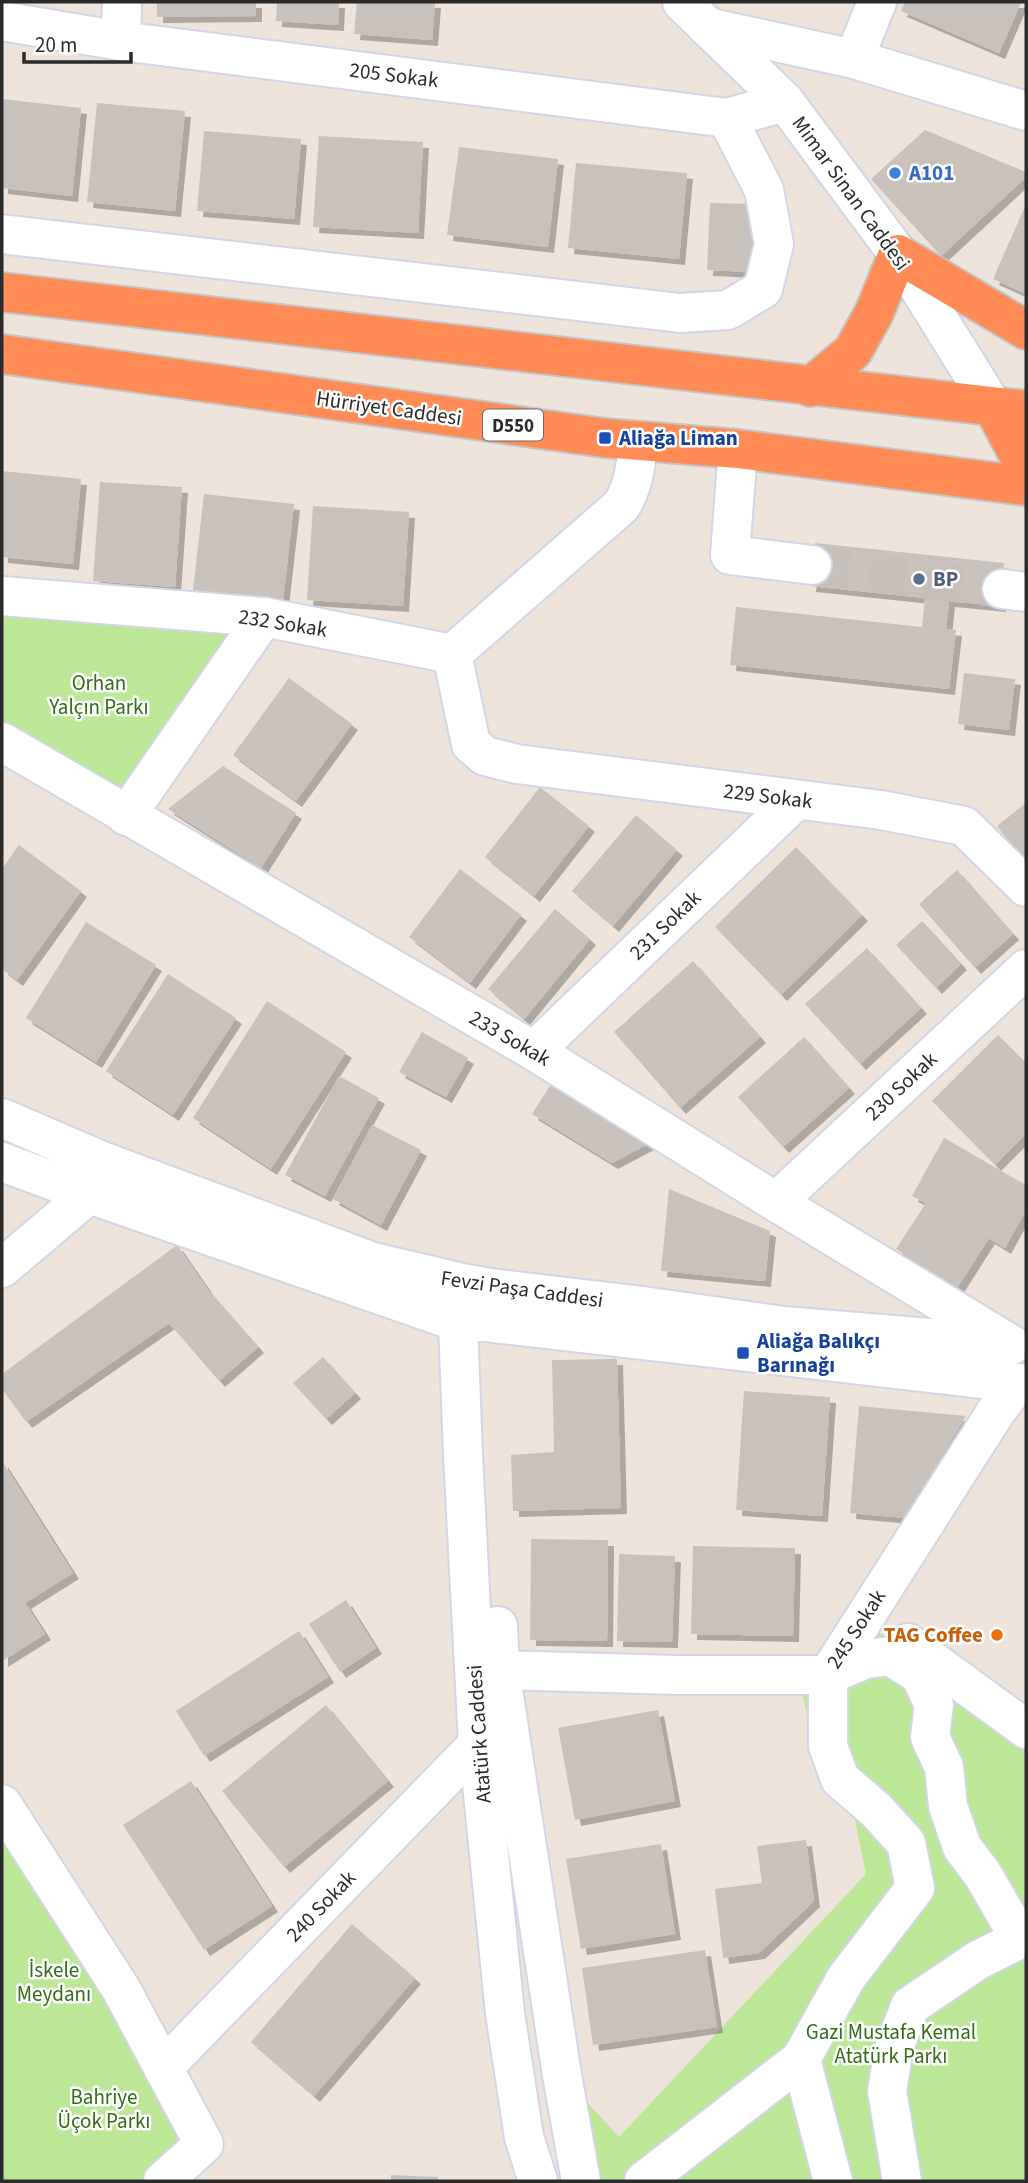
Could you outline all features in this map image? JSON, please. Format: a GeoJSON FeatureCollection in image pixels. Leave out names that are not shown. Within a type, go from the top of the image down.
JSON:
{"type":"FeatureCollection","features":[{"type":"Feature","properties":{"kind":"highway"},"geometry":{"type":"LineString","coordinates":[[810,387],[853,351],[873,313],[898,254],[1026,330]]}},
{"type":"Feature","properties":{"kind":"highway"},"geometry":{"type":"LineString","coordinates":[[2,292],[1010,409],[1026,469]]}},
{"type":"Feature","properties":{"kind":"highway","name":"Hürriyet Caddesi"},"geometry":{"type":"LineString","coordinates":[[2,354],[638,441],[738,449],[1026,486]]}},
{"type":"Feature","properties":{"kind":"street"},"geometry":{"type":"LineString","coordinates":[[121,41],[122,2]]}},
{"type":"Feature","properties":{"kind":"street"},"geometry":{"type":"LineString","coordinates":[[853,59],[877,2]]}},
{"type":"Feature","properties":{"kind":"street"},"geometry":{"type":"LineString","coordinates":[[694,14],[1026,111]]}},
{"type":"Feature","properties":{"kind":"street","name":"Mimar Sinan Caddesi"},"geometry":{"type":"LineString","coordinates":[[694,14],[785,102],[1010,409]]}},
{"type":"Feature","properties":{"kind":"street","name":"205 Sokak"},"geometry":{"type":"LineString","coordinates":[[2,21],[121,41],[727,118],[785,102]]}},
{"type":"Feature","properties":{"kind":"street"},"geometry":{"type":"LineString","coordinates":[[2,234],[680,313],[727,310],[763,289],[774,244],[764,190],[727,118]]}},
{"type":"Feature","properties":{"kind":"street"},"geometry":{"type":"LineString","coordinates":[[452,654],[621,506],[629,493],[638,441]]}},
{"type":"Feature","properties":{"kind":"street"},"geometry":{"type":"LineString","coordinates":[[738,449],[730,555],[813,565]]}},
{"type":"Feature","properties":{"kind":"street","name":"232 Sokak"},"geometry":{"type":"LineString","coordinates":[[2,596],[264,617],[452,654]]}},
{"type":"Feature","properties":{"kind":"street"},"geometry":{"type":"LineString","coordinates":[[126,816],[264,617]]}},
{"type":"Feature","properties":{"kind":"street","name":"229 Sokak"},"geometry":{"type":"LineString","coordinates":[[452,654],[471,744],[485,756],[517,764],[881,810],[964,826],[1026,887]]}},
{"type":"Feature","properties":{"kind":"street","name":"233 Sokak"},"geometry":{"type":"LineString","coordinates":[[2,742],[534,1051],[776,1202],[1019,1345]]}},
{"type":"Feature","properties":{"kind":"street","name":"231 Sokak"},"geometry":{"type":"LineString","coordinates":[[534,1051],[796,800]]}},
{"type":"Feature","properties":{"kind":"street","name":"230 Sokak"},"geometry":{"type":"LineString","coordinates":[[776,1202],[1026,969]]}},
{"type":"Feature","properties":{"kind":"street","name":"Fevzi Paşa Caddesi"},"geometry":{"type":"LineString","coordinates":[[2,1118],[102,1161],[373,1262],[474,1304],[643,1306],[784,1326],[1019,1345]]}},
{"type":"Feature","properties":{"kind":"street","name":"Fevzi Paşa Caddesi"},"geometry":{"type":"LineString","coordinates":[[2,1162],[89,1194],[474,1304],[1022,1383]]}},
{"type":"Feature","properties":{"kind":"street"},"geometry":{"type":"LineString","coordinates":[[2,1268],[89,1194]]}},
{"type":"Feature","properties":{"kind":"street","name":"Atatürk Caddesi"},"geometry":{"type":"LineString","coordinates":[[474,1304],[486,1432],[500,1670],[562,2075],[583,2180]]}},
{"type":"Feature","properties":{"kind":"street","name":"Atatürk Caddesi"},"geometry":{"type":"LineString","coordinates":[[474,1304],[463,1455],[478,1744],[505,2013],[524,2137],[538,2181]]}},
{"type":"Feature","properties":{"kind":"street","name":"245 Sokak"},"geometry":{"type":"LineString","coordinates":[[500,1670],[677,1675],[828,1675],[997,1410],[1022,1383]]}},
{"type":"Feature","properties":{"kind":"street"},"geometry":{"type":"LineString","coordinates":[[866,1614],[1026,1729]]}},
{"type":"Feature","properties":{"kind":"street"},"geometry":{"type":"LineString","coordinates":[[644,2181],[801,2059],[846,1979],[915,1888],[906,1843],[876,1810],[840,1779],[828,1746],[828,1675],[866,1659],[890,1657],[920,1675],[934,1705],[930,1737],[944,1767],[948,1806],[962,1847],[983,1875],[1020,1939],[978,1960],[910,2006],[894,2048],[887,2091],[902,2181]]}},
{"type":"Feature","properties":{"kind":"street","name":"240 Sokak"},"geometry":{"type":"LineString","coordinates":[[163,2068],[478,1744]]}},
{"type":"Feature","properties":{"kind":"street"},"geometry":{"type":"LineString","coordinates":[[2,1804],[121,1989],[204,2144],[163,2181]]}},
{"type":"Feature","properties":{"kind":"street"},"geometry":{"type":"LineString","coordinates":[[801,2059],[832,2181]]}},
{"type":"Feature","properties":{"kind":"green space","name":"Orhan Yalçın Parkı"},"geometry":{"type":"Polygon","coordinates":[[[2,596],[264,617],[126,816],[2,742],[2,596]]]}},
{"type":"Feature","properties":{"kind":"green space","name":"Gazi Mustafa Kemal Atatürk Parkı"},"geometry":{"type":"Polygon","coordinates":[[[862,1621],[1026,1736],[1026,2181],[581,2181],[562,2075],[619,2137],[866,1874],[855,1820],[824,1789],[798,1675],[862,1621]]]}},
{"type":"Feature","properties":{"kind":"green space"},"geometry":{"type":"Polygon","coordinates":[[[2,1804],[204,2144],[163,2181],[2,2181],[2,1804]]]}},
{"type":"Feature","properties":{"kind":"building"},"geometry":{"type":"Polygon","coordinates":[[[157,2],[256,2],[256,16],[157,17],[157,2]]]}},
{"type":"Feature","properties":{"kind":"building"},"geometry":{"type":"Polygon","coordinates":[[[277,2],[339,2],[338,25],[276,21],[277,2]]]}},
{"type":"Feature","properties":{"kind":"building"},"geometry":{"type":"Polygon","coordinates":[[[357,2],[435,2],[432,40],[354,34],[357,2]]]}},
{"type":"Feature","properties":{"kind":"building"},"geometry":{"type":"Polygon","coordinates":[[[905,2],[1021,2],[999,53],[901,11],[905,2]]]}},
{"type":"Feature","properties":{"kind":"building"},"geometry":{"type":"Polygon","coordinates":[[[2,99],[81,108],[72,196],[2,188],[2,99]]]}},
{"type":"Feature","properties":{"kind":"building"},"geometry":{"type":"Polygon","coordinates":[[[97,103],[185,111],[175,211],[87,202],[97,103]]]}},
{"type":"Feature","properties":{"kind":"building"},"geometry":{"type":"Polygon","coordinates":[[[925,130],[1026,172],[1026,177],[941,256],[871,179],[925,130]]]}},
{"type":"Feature","properties":{"kind":"building"},"geometry":{"type":"Polygon","coordinates":[[[204,131],[301,139],[294,219],[197,211],[204,131]]]}},
{"type":"Feature","properties":{"kind":"building"},"geometry":{"type":"Polygon","coordinates":[[[319,136],[423,142],[418,233],[313,227],[319,136]]]}},
{"type":"Feature","properties":{"kind":"building"},"geometry":{"type":"Polygon","coordinates":[[[459,147],[558,159],[548,247],[447,235],[459,147]]]}},
{"type":"Feature","properties":{"kind":"building"},"geometry":{"type":"Polygon","coordinates":[[[576,163],[687,173],[679,259],[568,248],[576,163]]]}},
{"type":"Feature","properties":{"kind":"building"},"geometry":{"type":"Polygon","coordinates":[[[710,203],[753,204],[751,272],[707,270],[710,203]]]}},
{"type":"Feature","properties":{"kind":"building"},"geometry":{"type":"Polygon","coordinates":[[[1026,204],[1026,294],[993,279],[1026,204]]]}},
{"type":"Feature","properties":{"kind":"building"},"geometry":{"type":"Polygon","coordinates":[[[2,471],[81,479],[73,564],[2,557],[2,471]]]}},
{"type":"Feature","properties":{"kind":"building"},"geometry":{"type":"Polygon","coordinates":[[[100,482],[182,487],[175,587],[93,581],[100,482]]]}},
{"type":"Feature","properties":{"kind":"building"},"geometry":{"type":"Polygon","coordinates":[[[204,494],[294,504],[283,600],[193,590],[204,494]]]}},
{"type":"Feature","properties":{"kind":"building"},"geometry":{"type":"Polygon","coordinates":[[[313,506],[409,512],[403,606],[307,600],[313,506]]]}},
{"type":"Feature","properties":{"kind":"building"},"geometry":{"type":"Polygon","coordinates":[[[815,543],[1004,563],[1000,606],[949,601],[946,629],[956,630],[949,689],[730,665],[736,607],[922,627],[925,598],[810,586],[815,543]]]}},
{"type":"Feature","properties":{"kind":"building"},"geometry":{"type":"Polygon","coordinates":[[[964,673],[1015,679],[1009,730],[958,724],[964,673]]]}},
{"type":"Feature","properties":{"kind":"building"},"geometry":{"type":"Polygon","coordinates":[[[289,678],[352,724],[296,801],[233,755],[289,678]]]}},
{"type":"Feature","properties":{"kind":"building"},"geometry":{"type":"Polygon","coordinates":[[[223,766],[296,813],[261,868],[168,809],[223,766]]]}},
{"type":"Feature","properties":{"kind":"building"},"geometry":{"type":"Polygon","coordinates":[[[540,787],[589,826],[534,896],[485,857],[540,787]]]}},
{"type":"Feature","properties":{"kind":"building"},"geometry":{"type":"Polygon","coordinates":[[[1026,803],[1026,864],[997,826],[1026,803]]]}},
{"type":"Feature","properties":{"kind":"building"},"geometry":{"type":"Polygon","coordinates":[[[636,815],[677,850],[613,926],[572,891],[636,815]]]}},
{"type":"Feature","properties":{"kind":"building"},"geometry":{"type":"Polygon","coordinates":[[[19,845],[81,891],[17,980],[2,969],[2,869],[19,845]]]}},
{"type":"Feature","properties":{"kind":"building"},"geometry":{"type":"Polygon","coordinates":[[[796,847],[862,915],[781,995],[715,927],[796,847]]]}},
{"type":"Feature","properties":{"kind":"building"},"geometry":{"type":"Polygon","coordinates":[[[460,869],[521,915],[470,983],[409,937],[460,869]]]}},
{"type":"Feature","properties":{"kind":"building"},"geometry":{"type":"Polygon","coordinates":[[[957,870],[1013,934],[975,968],[919,904],[957,870]]]}},
{"type":"Feature","properties":{"kind":"building"},"geometry":{"type":"Polygon","coordinates":[[[555,909],[590,939],[524,1019],[488,989],[555,909]]]}},
{"type":"Feature","properties":{"kind":"building"},"geometry":{"type":"Polygon","coordinates":[[[922,921],[961,964],[936,988],[896,945],[922,921]]]}},
{"type":"Feature","properties":{"kind":"building"},"geometry":{"type":"Polygon","coordinates":[[[86,922],[156,965],[96,1062],[26,1018],[86,922]]]}},
{"type":"Feature","properties":{"kind":"building"},"geometry":{"type":"Polygon","coordinates":[[[867,948],[921,1008],[860,1064],[805,1004],[867,948]]]}},
{"type":"Feature","properties":{"kind":"building"},"geometry":{"type":"Polygon","coordinates":[[[693,961],[760,1037],[680,1108],[614,1032],[693,961]]]}},
{"type":"Feature","properties":{"kind":"building"},"geometry":{"type":"Polygon","coordinates":[[[168,974],[236,1018],[173,1115],[106,1071],[168,974]]]}},
{"type":"Feature","properties":{"kind":"building"},"geometry":{"type":"Polygon","coordinates":[[[267,1001],[346,1052],[271,1169],[193,1118],[267,1001]]]}},
{"type":"Feature","properties":{"kind":"building"},"geometry":{"type":"Polygon","coordinates":[[[422,1032],[468,1058],[446,1097],[399,1072],[422,1032]]]}},
{"type":"Feature","properties":{"kind":"building"},"geometry":{"type":"Polygon","coordinates":[[[998,1035],[1026,1063],[1026,1134],[995,1165],[932,1101],[998,1035]]]}},
{"type":"Feature","properties":{"kind":"building"},"geometry":{"type":"Polygon","coordinates":[[[804,1037],[849,1088],[783,1147],[738,1097],[804,1037]]]}},
{"type":"Feature","properties":{"kind":"building"},"geometry":{"type":"Polygon","coordinates":[[[339,1076],[379,1098],[325,1196],[285,1175],[339,1076]]]}},
{"type":"Feature","properties":{"kind":"building"},"geometry":{"type":"Polygon","coordinates":[[[551,1084],[648,1144],[612,1163],[532,1114],[551,1084]]]}},
{"type":"Feature","properties":{"kind":"building"},"geometry":{"type":"Polygon","coordinates":[[[372,1125],[421,1150],[381,1225],[333,1199],[372,1125]]]}},
{"type":"Feature","properties":{"kind":"building"},"geometry":{"type":"Polygon","coordinates":[[[944,1138],[1026,1185],[1026,1210],[1005,1248],[989,1238],[957,1288],[896,1249],[926,1203],[912,1196],[944,1138]]]}},
{"type":"Feature","properties":{"kind":"building"},"geometry":{"type":"Polygon","coordinates":[[[669,1189],[770,1231],[765,1281],[661,1271],[669,1189]]]}},
{"type":"Feature","properties":{"kind":"building"},"geometry":{"type":"Polygon","coordinates":[[[177,1245],[208,1290],[258,1347],[219,1381],[169,1323],[26,1422],[2,1389],[2,1374],[177,1245]]]}},
{"type":"Feature","properties":{"kind":"building"},"geometry":{"type":"Polygon","coordinates":[[[323,1357],[355,1393],[326,1419],[293,1383],[323,1357]]]}},
{"type":"Feature","properties":{"kind":"building"},"geometry":{"type":"Polygon","coordinates":[[[617,1359],[621,1508],[513,1511],[511,1455],[554,1452],[552,1360],[617,1359]]]}},
{"type":"Feature","properties":{"kind":"building"},"geometry":{"type":"Polygon","coordinates":[[[744,1391],[830,1397],[822,1516],[736,1510],[744,1391]]]}},
{"type":"Feature","properties":{"kind":"building"},"geometry":{"type":"Polygon","coordinates":[[[859,1406],[966,1416],[905,1518],[850,1513],[859,1406]]]}},
{"type":"Feature","properties":{"kind":"building"},"geometry":{"type":"Polygon","coordinates":[[[2,1461],[73,1573],[25,1603],[45,1634],[2,1661],[2,1461]]]}},
{"type":"Feature","properties":{"kind":"building"},"geometry":{"type":"Polygon","coordinates":[[[531,1539],[608,1540],[607,1641],[530,1640],[531,1539]]]}},
{"type":"Feature","properties":{"kind":"building"},"geometry":{"type":"Polygon","coordinates":[[[693,1546],[795,1548],[793,1636],[691,1634],[693,1546]]]}},
{"type":"Feature","properties":{"kind":"building"},"geometry":{"type":"Polygon","coordinates":[[[619,1554],[675,1556],[672,1642],[617,1641],[619,1554]]]}},
{"type":"Feature","properties":{"kind":"building"},"geometry":{"type":"Polygon","coordinates":[[[346,1600],[376,1648],[340,1672],[309,1624],[346,1600]]]}},
{"type":"Feature","properties":{"kind":"building"},"geometry":{"type":"Polygon","coordinates":[[[299,1631],[328,1677],[204,1756],[176,1711],[299,1631]]]}},
{"type":"Feature","properties":{"kind":"building"},"geometry":{"type":"Polygon","coordinates":[[[326,1705],[388,1781],[284,1867],[222,1791],[326,1705]]]}},
{"type":"Feature","properties":{"kind":"building"},"geometry":{"type":"Polygon","coordinates":[[[658,1710],[675,1801],[575,1820],[558,1728],[658,1710]]]}},
{"type":"Feature","properties":{"kind":"building"},"geometry":{"type":"Polygon","coordinates":[[[191,1781],[272,1906],[204,1950],[123,1825],[191,1781]]]}},
{"type":"Feature","properties":{"kind":"building"},"geometry":{"type":"Polygon","coordinates":[[[806,1840],[814,1901],[759,1953],[723,1958],[715,1889],[762,1883],[757,1846],[806,1840]]]}},
{"type":"Feature","properties":{"kind":"building"},"geometry":{"type":"Polygon","coordinates":[[[661,1844],[675,1934],[581,1949],[566,1859],[661,1844]]]}},
{"type":"Feature","properties":{"kind":"building"},"geometry":{"type":"Polygon","coordinates":[[[352,1924],[415,1978],[314,2096],[251,2042],[352,1924]]]}},
{"type":"Feature","properties":{"kind":"building"},"geometry":{"type":"Polygon","coordinates":[[[705,1950],[717,2027],[593,2045],[582,1968],[705,1950]]]}},
{"type":"Feature","properties":{"kind":"building"},"geometry":{"type":"Polygon","coordinates":[[[391,2175],[438,2177],[438,2181],[391,2181],[391,2175]]]}},
{"type":"Feature","properties":{"kind":"tunnel"},"geometry":{"type":"LineString","coordinates":[[812,565],[1002,589]]}},
{"type":"Feature","properties":{"kind":"place","name":"A101"},"geometry":{"type":"Point","coordinates":[895,173]}},
{"type":"Feature","properties":{"kind":"place","name":"Aliağa Liman"},"geometry":{"type":"Point","coordinates":[605,438]}},
{"type":"Feature","properties":{"kind":"place","name":"BP"},"geometry":{"type":"Point","coordinates":[919,579]}},
{"type":"Feature","properties":{"kind":"place","name":"Aliağa Balıkçı Barınağı"},"geometry":{"type":"Point","coordinates":[743,1353]}},
{"type":"Feature","properties":{"kind":"place","name":"TAG Coffee"},"geometry":{"type":"Point","coordinates":[997,1635]}},
{"type":"Feature","properties":{"kind":"park label","name":"İskele Meydanı"},"geometry":{"type":"Point","coordinates":[54,1982]}},
{"type":"Feature","properties":{"kind":"park label","name":"Bahriye Üçok Parkı"},"geometry":{"type":"Point","coordinates":[104,2109]}}]}
